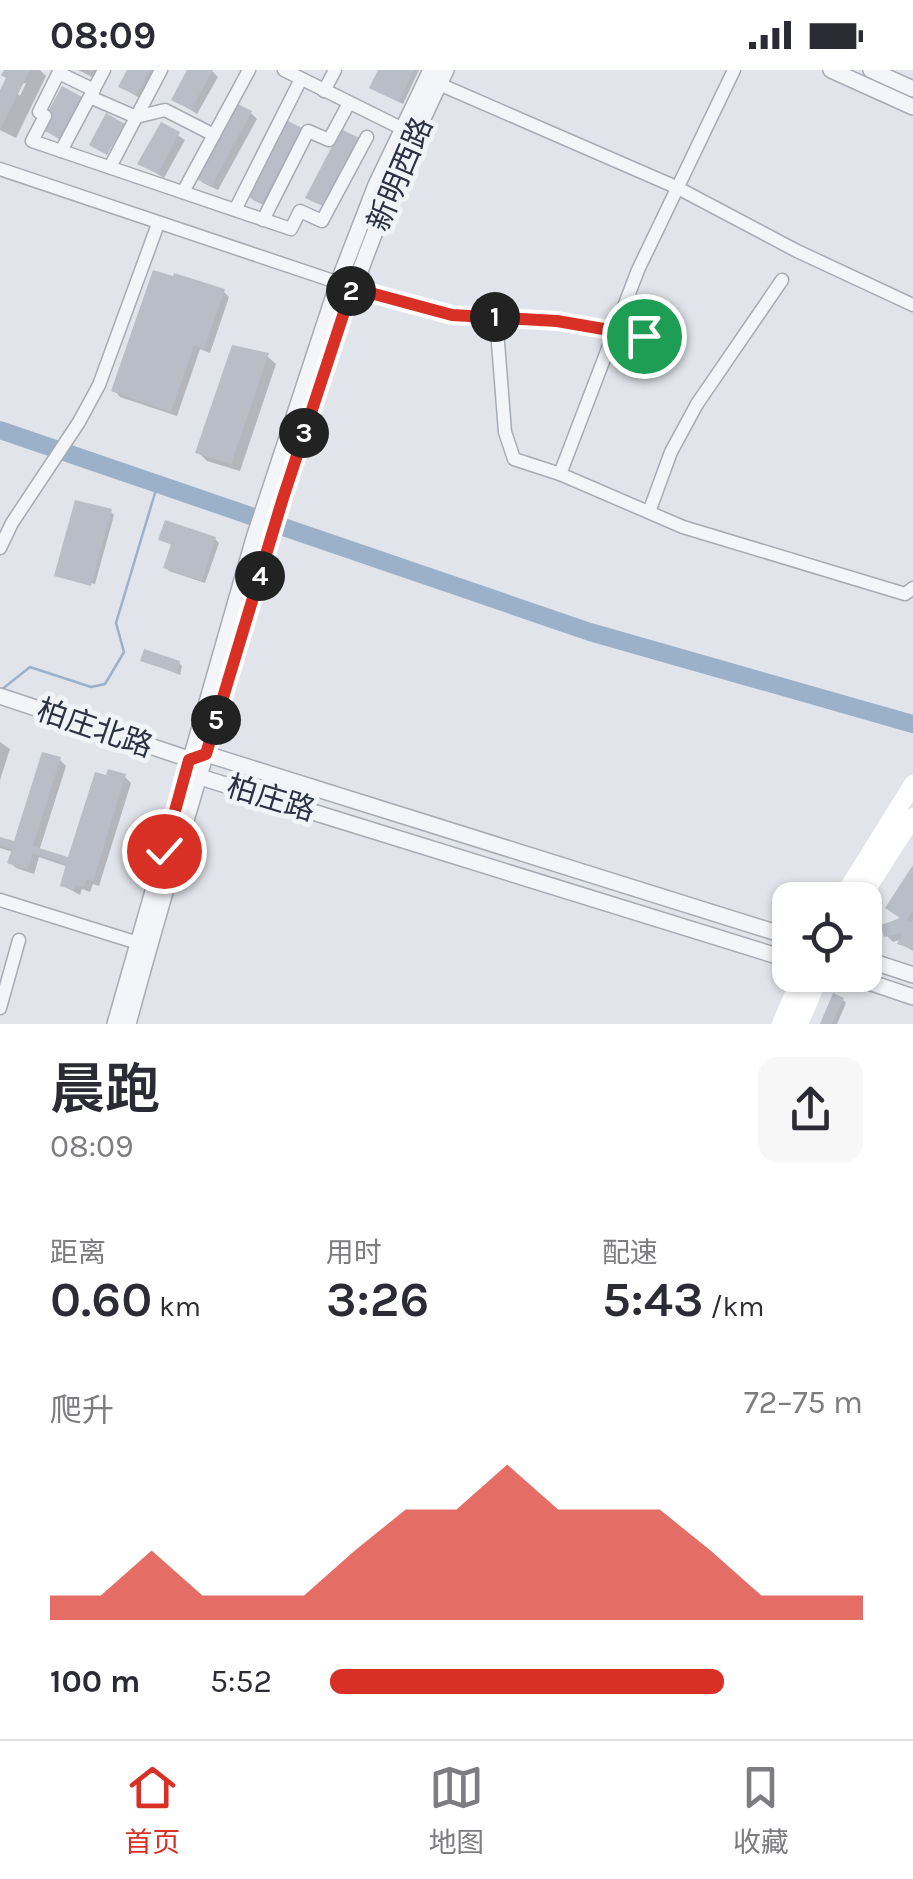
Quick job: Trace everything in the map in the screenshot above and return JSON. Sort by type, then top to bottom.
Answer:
[{"type":"main road","points":[[852,882],[913,784]]},
{"type":"main road","points":[[871,882],[913,817]]},
{"type":"main road","points":[[781,1024],[795,992]]},
{"type":"main road","points":[[799,1024],[813,992]]},
{"type":"street","points":[[61,150],[104,70]]},
{"type":"street","points":[[110,167],[160,70]]},
{"type":"street","points":[[183,192],[249,70]]},
{"type":"street","points":[[284,70],[402,129]]},
{"type":"street","points":[[324,91],[335,70]]},
{"type":"street","points":[[560,474],[676,188],[734,70]]},
{"type":"street","points":[[830,70],[911,95]]},
{"type":"street","points":[[871,70],[911,95]]},
{"type":"street","points":[[214,135],[165,110],[136,118],[60,72],[38,112],[45,116],[32,140],[291,230],[300,211],[322,221],[367,137]]},
{"type":"street","points":[[439,75],[913,305]]},
{"type":"street","name":"新明西路","points":[[114,1024],[275,497],[376,185],[402,129],[439,75]]},
{"type":"street","name":"新明西路","points":[[345,286],[388,197],[439,75]]},
{"type":"street","points":[[235,210],[301,79]]},
{"type":"street","points":[[263,220],[308,131],[329,140],[349,103]]},
{"type":"street","points":[[0,169],[345,286],[452,315],[557,321],[644,336]]},
{"type":"street","points":[[0,548],[99,385],[158,224]]},
{"type":"street","points":[[649,512],[671,452],[697,404],[782,280]]},
{"type":"street","points":[[496,318],[504,432],[514,459],[560,474],[683,526],[905,594],[913,588]]},
{"type":"street","name":"柏庄北路","points":[[2,696],[197,757]]},
{"type":"street","name":"柏庄路","points":[[772,932],[197,757],[200,777],[772,954]]},
{"type":"street","points":[[128,1024],[200,777]]},
{"type":"street","points":[[0,900],[138,943]]},
{"type":"street","points":[[0,1008],[19,940]]},
{"type":"street","points":[[882,965],[913,976]]},
{"type":"street","points":[[882,987],[913,997]]},
{"type":"building","points":[[4,70],[30,70],[0,130],[0,90],[6,78],[1,75]]},
{"type":"building","points":[[127,70],[150,70],[136,95],[118,87]]},
{"type":"building","points":[[187,70],[213,70],[191,110],[171,100]]},
{"type":"building","points":[[378,70],[414,70],[399,102],[369,88]]},
{"type":"building","points":[[62,86],[82,97],[59,138],[39,128]]},
{"type":"building","points":[[234,102],[252,111],[212,186],[194,178]]},
{"type":"building","points":[[106,113],[125,124],[107,155],[89,145]]},
{"type":"building","points":[[284,119],[302,128],[262,203],[244,195]]},
{"type":"building","points":[[161,122],[180,132],[158,174],[137,164]]},
{"type":"building","points":[[341,129],[359,138],[325,207],[305,198]]},
{"type":"building","points":[[153,270],[225,289],[204,349],[194,345],[171,412],[111,391]]},
{"type":"building","points":[[232,345],[269,353],[231,464],[195,453]]},
{"type":"building","points":[[75,500],[112,509],[91,586],[54,576]]},
{"type":"building","points":[[165,520],[216,537],[202,581],[163,568],[171,544],[158,540]]},
{"type":"building","points":[[144,649],[180,661],[177,673],[140,661]]},
{"type":"building","points":[[42,752],[61,757],[33,846],[68,857],[95,772],[106,775],[108,769],[126,774],[93,881],[87,880],[83,887],[76,885],[74,890],[60,886],[66,864],[33,853],[28,870],[7,863],[12,849],[0,845],[0,837],[14,841]]},
{"type":"building","points":[[913,865],[913,910],[906,921],[913,923],[913,949],[897,944],[902,933],[884,937],[882,925],[900,918],[885,908]]},
{"type":"building","points":[[833,993],[844,998],[832,1024],[820,1024]]},
{"type":"waterway","points":[[0,430],[590,632],[913,724]]},
{"type":"waterway","points":[[1,690],[30,667],[91,687],[105,684],[124,652],[116,623],[158,483]]},
{"type":"route","points":[[164,851],[189,760],[206,754],[283,498],[352,288],[452,315],[557,321],[644,336]]}]
